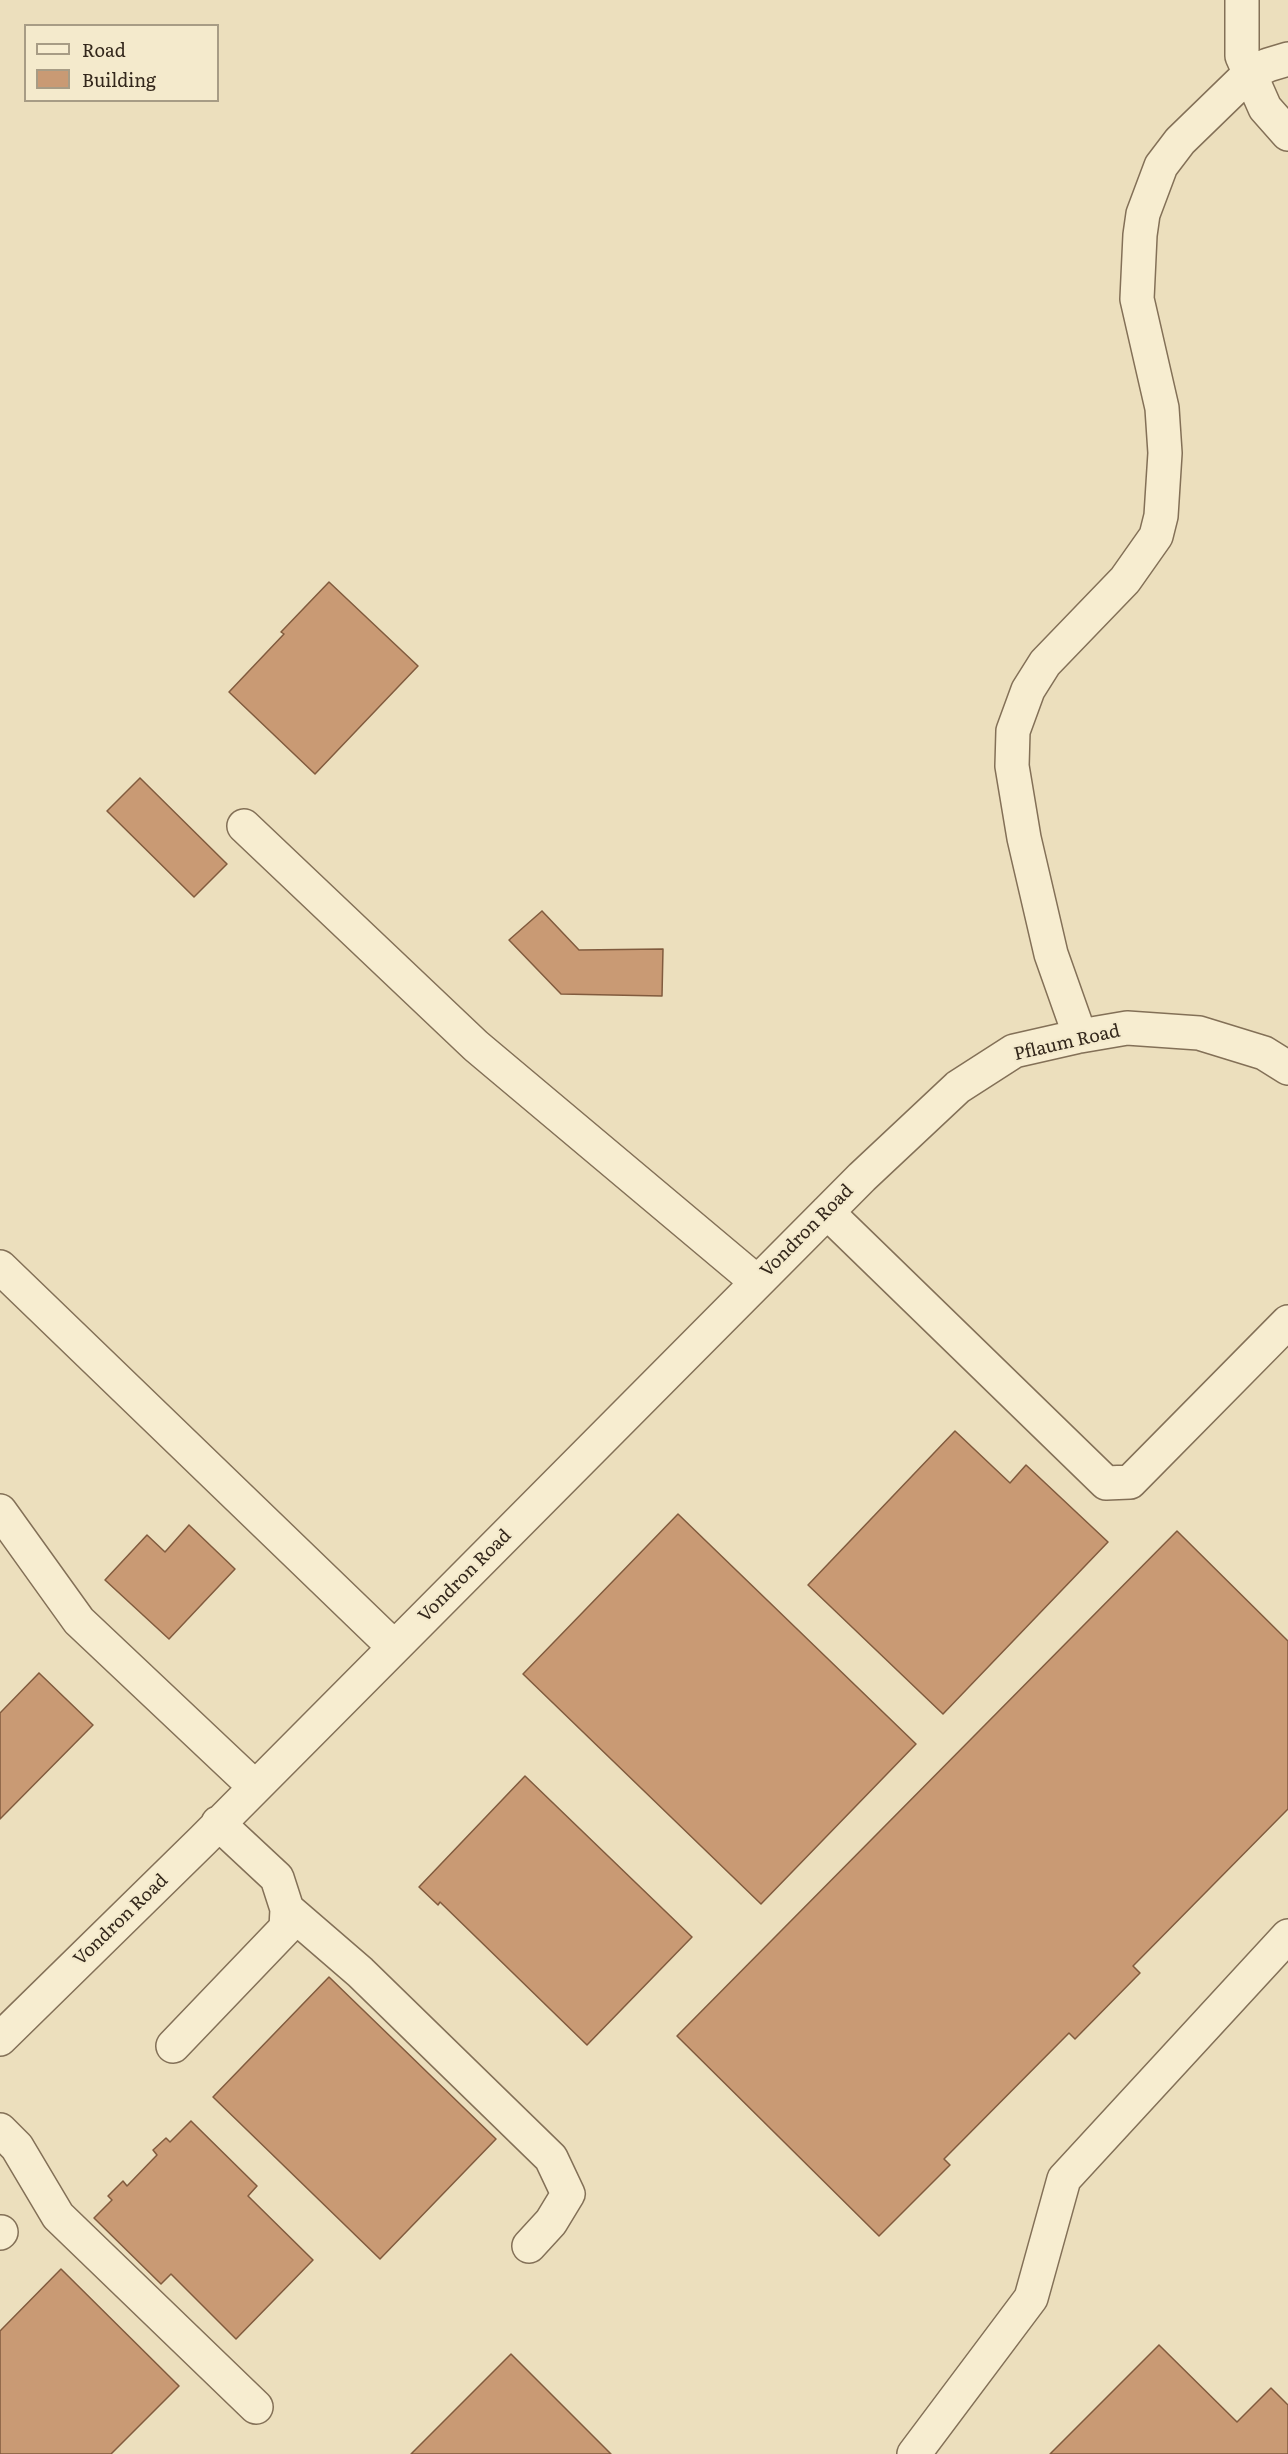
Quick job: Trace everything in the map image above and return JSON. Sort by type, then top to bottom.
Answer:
[{"type":"street","points":[[1242,0],[1242,56],[1265,108],[1288,134]]},
{"type":"street","points":[[1080,1036],[1051,954],[1024,838],[1012,766],[1013,731],[1028,690],[1045,663],[1125,580],[1156,536],[1161,516],[1165,453],[1162,408],[1137,299],[1143,214],[1161,166],[1180,141],[1249,74],[1288,59]]},
{"type":"street","points":[[244,826],[476,1046],[757,1282]]},
{"type":"street","name":"Pflaum Road","points":[[930,1114],[958,1087],[1014,1052],[1080,1036],[1127,1029],[1199,1033],[1264,1053],[1288,1068]]},
{"type":"street","name":"Vondron Road","points":[[0,2039],[255,1787],[826,1212],[930,1114]]},
{"type":"street","points":[[826,1212],[1106,1483],[1130,1482],[1288,1322]]},
{"type":"street","points":[[0,1267],[394,1647]]},
{"type":"street","points":[[0,1511],[79,1621],[255,1787]]},
{"type":"street","points":[[172,2046],[286,1928],[287,1909],[277,1878],[218,1823]]},
{"type":"street","points":[[287,1909],[360,1972],[550,2158],[568,2194],[551,2222],[530,2246]]},
{"type":"street","points":[[914,2454],[1031,2298],[1064,2179],[1288,1936]]},
{"type":"street","points":[[0,2130],[17,2147],[58,2216],[256,2407]]},
{"type":"building","points":[[329,582],[418,666],[315,774],[229,692],[284,634],[281,632]]},
{"type":"building","points":[[140,778],[227,864],[194,897],[107,811]]},
{"type":"building","points":[[542,911],[579,950],[663,949],[662,996],[561,994],[509,940]]},
{"type":"building","points":[[955,1431],[1010,1483],[1026,1465],[1108,1542],[943,1714],[808,1585]]},
{"type":"building","points":[[678,1514],[916,1744],[761,1904],[523,1674]]},
{"type":"building","points":[[189,1525],[235,1569],[169,1639],[105,1580],[147,1535],[165,1552]]},
{"type":"building","points":[[1177,1531],[1288,1641],[1288,1809],[1133,1966],[1140,1973],[1075,2039],[1069,2033],[944,2159],[950,2165],[879,2236],[677,2036]]},
{"type":"building","points":[[39,1673],[93,1725],[0,1819],[0,1713]]},
{"type":"building","points":[[525,1776],[692,1937],[587,2045],[440,1902],[438,1905],[419,1887]]},
{"type":"building","points":[[329,1977],[496,2139],[380,2259],[213,2097]]},
{"type":"building","points":[[191,2121],[257,2186],[248,2196],[313,2260],[236,2339],[171,2274],[161,2284],[94,2218],[112,2200],[108,2196],[123,2181],[127,2186],[157,2155],[153,2150],[166,2138],[170,2142]]},
{"type":"building","points":[[61,2269],[179,2386],[111,2454],[0,2454],[0,2331]]},
{"type":"building","points":[[1159,2345],[1237,2422],[1271,2388],[1288,2405],[1288,2454],[1050,2454]]},
{"type":"building","points":[[511,2354],[611,2454],[411,2454]]}]
